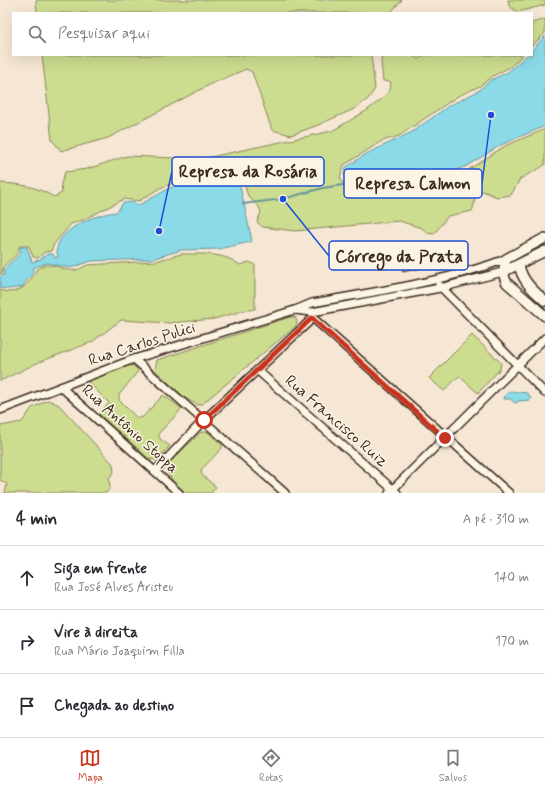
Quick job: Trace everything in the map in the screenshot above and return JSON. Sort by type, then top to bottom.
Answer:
[{"type":"main road","points":[[545,238],[506,259],[503,272],[507,283],[545,316]]},
{"type":"main road","points":[[503,272],[545,251]]},
{"type":"main road","points":[[519,265],[520,274],[526,283],[545,300]]},
{"type":"street","name":"Rua Carlos Pulici","points":[[0,410],[134,359],[295,310],[312,303],[436,280],[481,268],[506,259]]},
{"type":"street","points":[[155,471],[204,420],[312,315],[440,288],[503,272]]},
{"type":"street","points":[[436,280],[440,288],[545,393]]},
{"type":"street","points":[[312,303],[312,315]]},
{"type":"street","points":[[295,310],[312,315],[445,438],[509,493]]},
{"type":"street","points":[[393,492],[545,338]]},
{"type":"street","points":[[134,359],[285,493]]},
{"type":"street","name":"Rua Francisco Ruiz","points":[[257,370],[393,492]]},
{"type":"street","name":"Rua Antônio Stoppa","points":[[61,387],[179,493]]},
{"type":"green space","points":[[36,0],[402,0],[391,12],[37,12]]},
{"type":"green space","points":[[508,0],[545,0],[545,5],[518,12],[509,6]]},
{"type":"green space","points":[[545,19],[545,33],[533,45],[533,23]]},
{"type":"green space","points":[[42,56],[371,56],[375,89],[368,99],[354,109],[291,135],[272,130],[252,72],[246,69],[211,84],[108,138],[61,151],[52,140]]},
{"type":"green space","points":[[382,56],[413,56],[418,59],[423,56],[522,56],[510,67],[493,76],[480,86],[458,96],[399,136],[382,141],[344,165],[340,177],[346,190],[351,194],[360,196],[386,193],[420,181],[457,177],[505,146],[545,129],[545,165],[520,179],[511,195],[497,197],[483,191],[475,195],[472,211],[448,216],[434,234],[427,233],[422,228],[399,221],[295,231],[263,227],[257,222],[261,212],[259,207],[248,196],[238,164],[228,163],[160,188],[139,201],[124,199],[83,220],[71,224],[54,244],[51,251],[45,252],[38,258],[33,257],[29,246],[20,246],[18,249],[19,252],[3,267],[0,275],[0,183],[28,186],[41,190],[54,197],[62,193],[61,184],[65,172],[87,169],[127,156],[201,159],[332,131],[366,111],[382,99],[390,90],[391,82],[383,81]]},
{"type":"green space","points":[[181,254],[219,256],[240,265],[249,262],[255,265],[255,309],[214,319],[169,323],[121,320],[92,342],[37,363],[0,381],[0,290],[13,292],[18,290],[27,284],[37,269],[46,265],[53,265],[66,270],[75,270],[87,265],[156,261]]},
{"type":"green space","points":[[290,317],[295,317],[297,321],[296,326],[202,404],[198,405],[185,398],[155,370],[157,360]]},
{"type":"green space","points":[[472,335],[501,363],[500,369],[478,393],[459,376],[444,391],[429,378]]},
{"type":"green space","points":[[125,365],[134,366],[138,371],[119,395],[119,400],[137,418],[143,417],[163,395],[181,408],[159,433],[159,438],[170,446],[156,460],[149,459],[99,414],[109,403],[87,381]]},
{"type":"green space","points":[[48,400],[59,405],[113,464],[114,472],[109,478],[110,488],[106,493],[5,493],[7,484],[0,480],[0,426],[22,422],[32,408]]},
{"type":"green space","points":[[201,432],[208,432],[222,445],[222,448],[201,470],[202,475],[216,487],[211,493],[186,493],[175,484],[170,477],[168,464]]},
{"type":"water","points":[[545,36],[545,126],[501,145],[465,167],[440,175],[418,178],[374,191],[356,192],[350,187],[346,179],[345,168],[366,154],[412,132],[447,107],[478,91],[491,80],[508,72],[526,56],[533,56],[533,49]]},
{"type":"water","points":[[228,166],[236,168],[252,241],[219,249],[181,250],[152,259],[91,261],[70,268],[47,263],[33,268],[33,273],[22,287],[9,289],[0,288],[0,277],[4,275],[4,269],[21,253],[20,247],[27,247],[32,262],[41,259],[47,254],[53,254],[55,258],[58,257],[57,248],[61,239],[77,225],[98,216],[117,212],[123,203],[132,202],[139,205],[170,188]]},
{"type":"water","points":[[510,391],[527,393],[531,398],[530,400],[515,403],[510,399],[504,399],[505,395]]},
{"type":"building","points":[[424,255],[427,267],[403,272],[400,260]]},
{"type":"waterway","points":[[243,204],[283,199],[323,188],[349,184]]},
{"type":"place","name":"Represa Calmon","points":[[491,115]]},
{"type":"place","name":"Córrego da Prata","points":[[283,199]]},
{"type":"place","name":"Represa da Rosária","points":[[159,231]]},
{"type":"route","points":[[204,420],[312,318],[445,438]]}]
